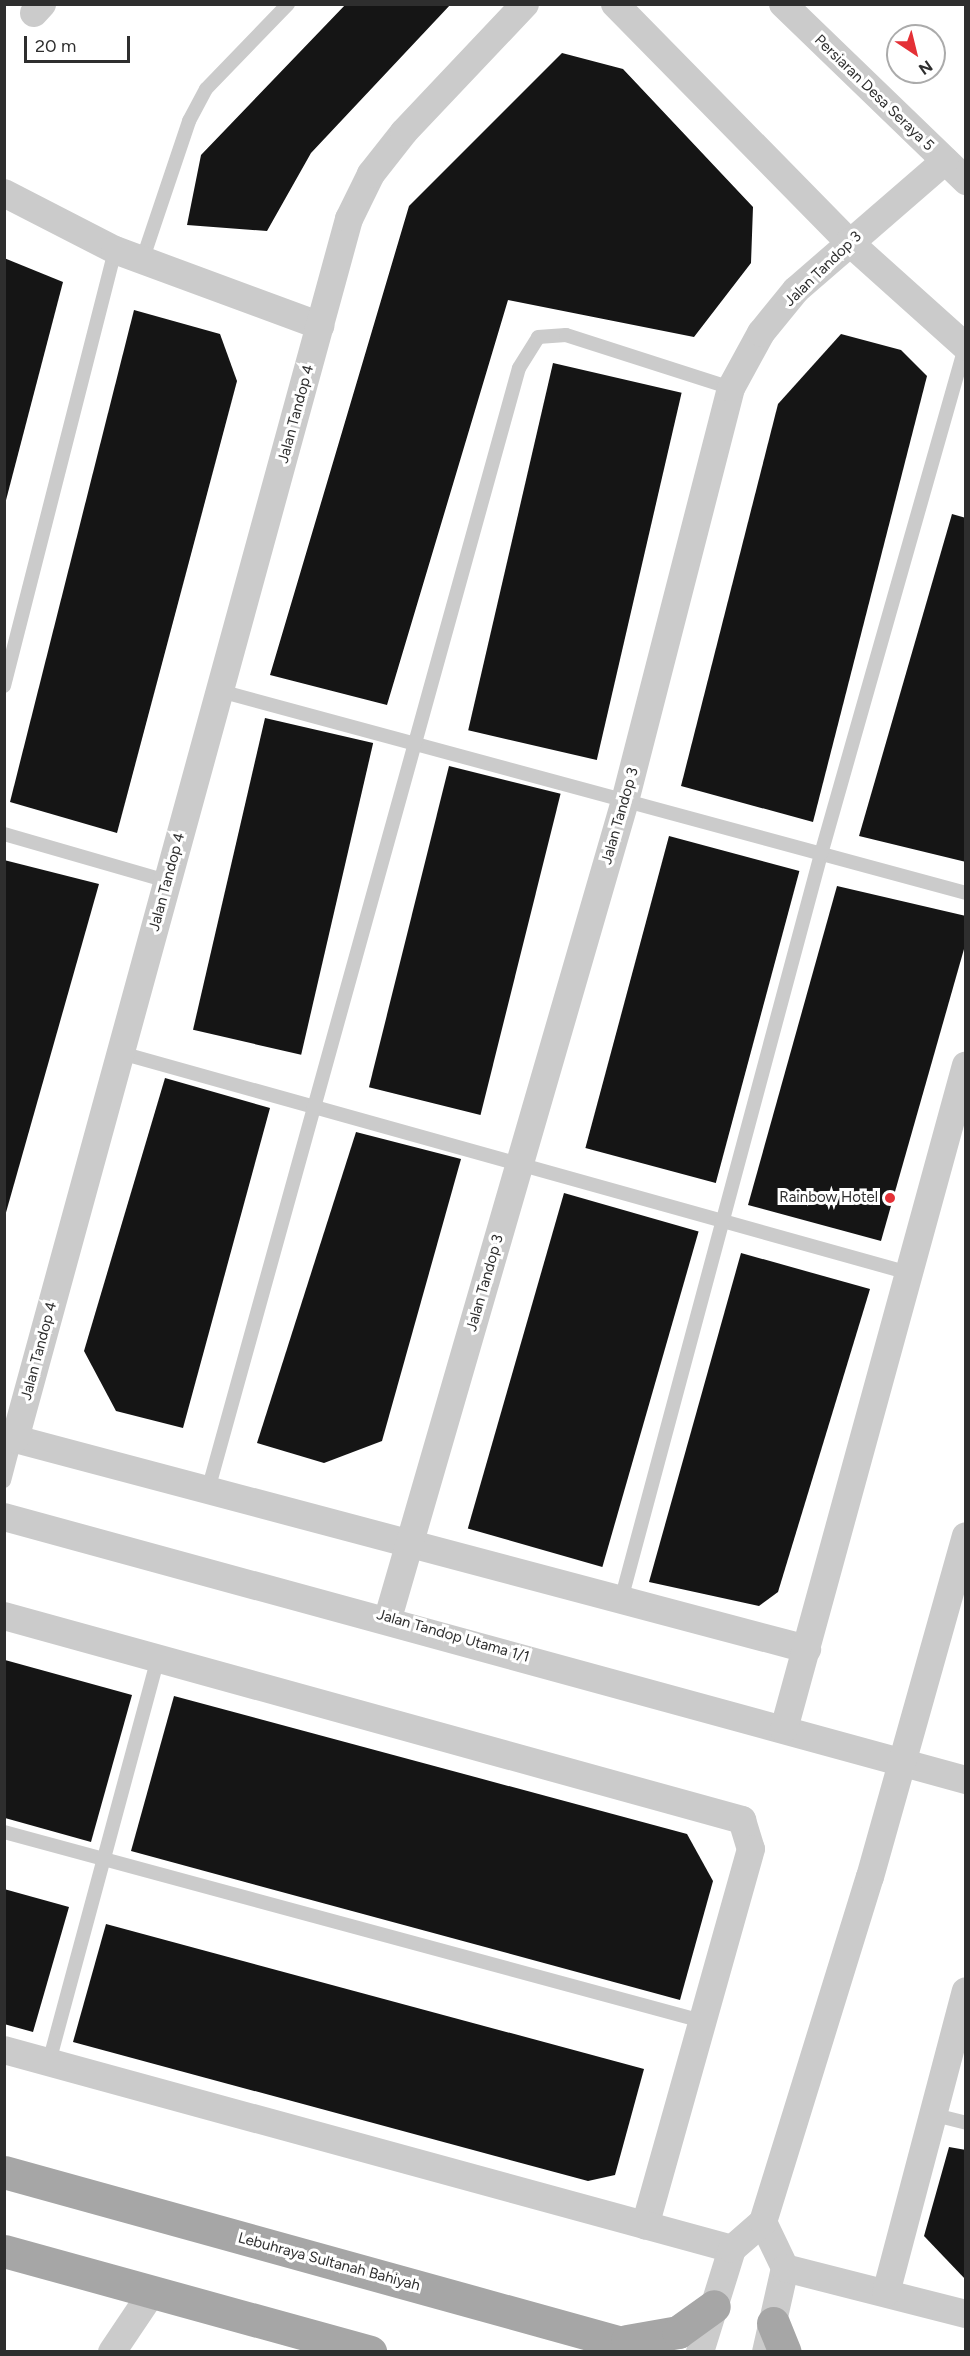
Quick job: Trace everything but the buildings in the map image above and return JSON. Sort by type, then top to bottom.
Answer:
[{"type":"main road","name":"Lebuhraya Sultanah Bahiyah","points":[[4,2172],[654,2352]]},
{"type":"main road","points":[[4,2251],[153,2290],[370,2352]]},
{"type":"main road","points":[[613,2340],[657,2339],[714,2306]]},
{"type":"street","name":"Jalan Tandop 4","points":[[10,1438],[121,1053],[349,219],[372,174],[525,4]]},
{"type":"street","points":[[615,4],[849,242],[965,347]]},
{"type":"street","name":"Persiaran Desa Seraya 5","points":[[783,4],[966,181]]},
{"type":"street","name":"Jalan Tandop 3","points":[[388,1618],[625,801],[730,388],[762,333],[796,290],[945,161]]},
{"type":"street","points":[[4,193],[114,250],[143,258],[320,326]]},
{"type":"street","points":[[784,1729],[966,1065]]},
{"type":"street","points":[[10,1438],[807,1649]]},
{"type":"street","name":"Jalan Tandop Utama 1/1","points":[[4,1517],[388,1618],[966,1780]]},
{"type":"street","points":[[700,2352],[732,2249],[763,2222],[966,1536]]},
{"type":"street","points":[[4,1616],[742,1820],[751,1849],[645,2225]]},
{"type":"street","points":[[886,2293],[931,2114],[966,1991]]},
{"type":"street","points":[[4,2050],[732,2249]]},
{"type":"street","points":[[763,2222],[785,2268],[774,2342]]},
{"type":"street","points":[[785,2268],[966,2314]]},
{"type":"street","points":[[112,2352],[153,2290]]},
{"type":"lane","points":[[143,258],[189,120],[206,89],[288,4]]},
{"type":"lane","points":[[4,686],[114,250]]},
{"type":"lane","points":[[208,1490],[519,368],[538,337],[566,335],[730,388]]},
{"type":"lane","points":[[621,1600],[821,854],[965,347]]},
{"type":"lane","points":[[220,691],[966,893]]},
{"type":"lane","points":[[4,834],[167,881]]},
{"type":"lane","points":[[121,1053],[909,1273]]},
{"type":"lane","points":[[4,1481],[10,1438]]},
{"type":"lane","points":[[49,2062],[158,1658]]},
{"type":"lane","points":[[4,1832],[702,2021]]},
{"type":"lane","points":[[931,2114],[966,2123]]},
{"type":"place","name":"Rainbow Hotel","points":[[890,1198]]}]
